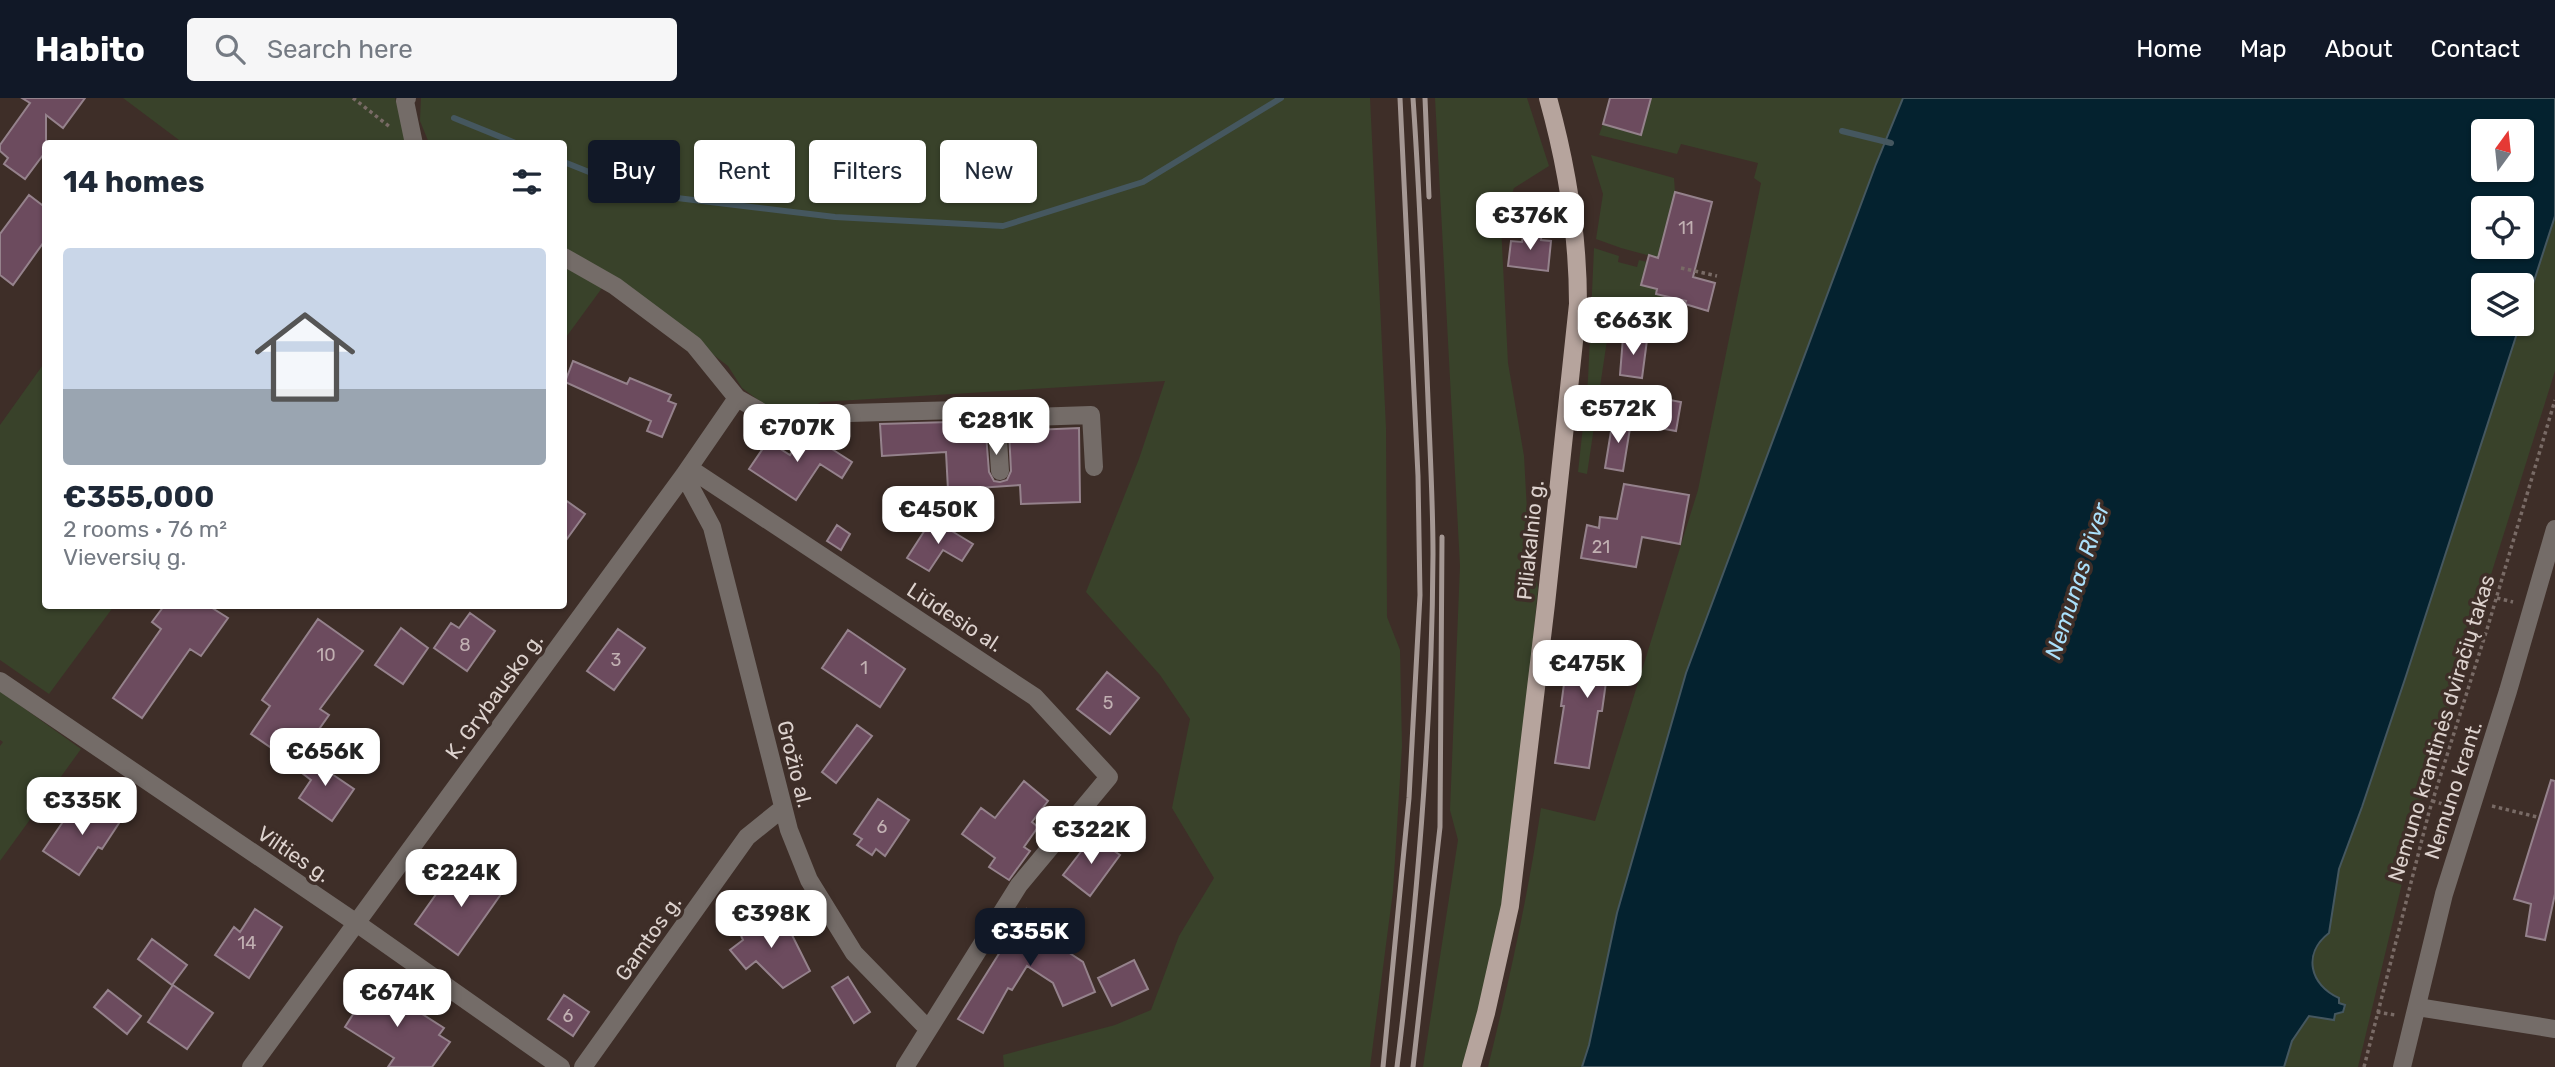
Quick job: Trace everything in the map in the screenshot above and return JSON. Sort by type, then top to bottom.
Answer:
[{"type":"main road","name":"Piliakalnio g.","points":[[1471,1067],[1510,906],[1578,304],[1574,219],[1548,98]]},
{"type":"street","points":[[407,98],[405,101],[413,140]]},
{"type":"street","points":[[567,259],[615,286],[694,345],[737,398],[786,426],[849,413],[996,409],[1000,471]]},
{"type":"street","name":"K. Grybausko g.","points":[[251,1067],[687,472],[737,398]]},
{"type":"street","points":[[997,418],[1091,415],[1094,467]]},
{"type":"street","name":"Liūdesio al.","points":[[687,472],[1035,697],[1109,777],[1020,885],[928,1029]]},
{"type":"street","name":"Grožio al.","points":[[687,472],[712,527],[789,830],[809,880],[854,953],[928,1029]]},
{"type":"street","name":"Nemuno krant.","points":[[2402,1067],[2444,894],[2555,529]]},
{"type":"street","name":"Vilties g.","points":[[0,681],[355,922],[561,1067]]},
{"type":"street","name":"Gamtos g.","points":[[583,1067],[747,837],[783,808]]},
{"type":"street","points":[[2417,1007],[2555,1029]]},
{"type":"street","points":[[905,1067],[928,1029]]},
{"type":"path","points":[[353,98],[393,128]]},
{"type":"path","points":[[1681,268],[1717,276]]},
{"type":"path","name":"Nemuno krantinės dviračių takas","points":[[2364,1067],[2428,812],[2497,597],[2555,400]]},
{"type":"path","points":[[2497,597],[2519,604]]},
{"type":"path","points":[[2473,801],[2537,817]]},
{"type":"path","points":[[2377,1012],[2399,1016]]},
{"type":"green space","points":[[123,98],[395,98],[407,140],[179,140]]},
{"type":"green space","points":[[421,98],[1370,98],[1386,428],[1387,617],[1400,650],[1402,746],[1393,891],[1370,1067],[1004,1067],[1003,1055],[1115,1025],[1151,1010],[1179,936],[1214,878],[1172,808],[1190,719],[1160,675],[1086,592],[1139,459],[1165,381],[821,402],[787,421],[742,388],[728,366],[618,282],[567,252],[567,140],[428,140],[420,121]]},
{"type":"green space","points":[[1435,98],[1527,98],[1549,166],[1514,188],[1501,226],[1508,363],[1524,456],[1529,547],[1538,588],[1518,801],[1504,901],[1464,1067],[1423,1067],[1458,840],[1450,810],[1460,566]]},
{"type":"green space","points":[[1651,98],[1903,98],[1686,673],[1617,913],[1582,1067],[1488,1067],[1518,938],[1541,808],[1595,821],[1698,490],[1761,183],[1754,178],[1758,163],[1681,144],[1677,154],[1599,135],[1603,124],[1640,135]]},
{"type":"green space","points":[[1591,155],[1674,178],[1675,192],[1658,258],[1596,239],[1603,194]]},
{"type":"green space","points":[[2555,216],[2555,371],[2428,775],[2358,1067],[2284,1067],[2292,1041],[2309,1016],[2343,1012],[2339,998],[2321,985],[2316,977],[2313,968],[2315,950],[2329,933],[2339,869],[2406,676],[2516,336],[2534,336],[2534,281]]},
{"type":"green space","points":[[1594,248],[1619,256],[1618,262],[1637,267],[1639,260],[1647,262],[1642,285],[1657,289],[1656,294],[1686,301],[1685,305],[1613,300],[1587,474],[1578,472],[1588,380]]},
{"type":"green space","points":[[567,265],[602,288],[567,336]]},
{"type":"green space","points":[[42,366],[42,609],[112,609],[49,694],[0,660],[0,425]]},
{"type":"green space","points":[[0,691],[81,749],[0,861],[0,746],[3,742],[0,740]]},
{"type":"water","name":"Nemunas River","points":[[1903,98],[2555,98],[2555,216],[2534,281],[2534,273],[2471,273],[2471,336],[2516,336],[2406,676],[2339,869],[2329,933],[2315,950],[2313,968],[2316,977],[2321,985],[2339,998],[2339,1003],[2345,1005],[2343,1012],[2335,1014],[2334,1020],[2309,1016],[2292,1041],[2284,1067],[1582,1067],[1617,913],[1686,673]]},
{"type":"building","points":[[22,98],[85,98],[63,128],[46,115],[46,140],[42,140],[42,156],[25,179],[4,164],[8,158],[0,151],[0,145],[30,103]]},
{"type":"building","points":[[1610,98],[1651,98],[1641,135],[1603,124]]},
{"type":"building","points":[[1675,192],[1712,202],[1693,277],[1715,283],[1708,311],[1685,304],[1686,301],[1656,294],[1657,289],[1641,285],[1649,255],[1658,258]]},
{"type":"building","points":[[29,195],[42,205],[42,245],[13,285],[0,275],[0,234]]},
{"type":"building","points":[[1524,230],[1542,232],[1541,240],[1551,241],[1548,271],[1508,266],[1511,241],[1522,242]]},
{"type":"building","points":[[1623,337],[1647,340],[1642,378],[1620,375]]},
{"type":"building","points":[[573,361],[627,384],[630,378],[671,395],[668,401],[676,404],[662,437],[647,431],[651,421],[567,383]]},
{"type":"building","points":[[1648,396],[1681,402],[1676,431],[1643,425]]},
{"type":"building","points":[[1613,419],[1631,422],[1623,471],[1605,468]]},
{"type":"building","points":[[985,421],[989,472],[994,481],[1000,482],[1007,480],[1011,471],[1009,431],[1079,428],[1080,502],[1021,504],[1020,485],[948,490],[946,452],[882,456],[880,424]]},
{"type":"building","points":[[807,433],[852,462],[842,478],[820,464],[796,500],[749,469],[768,441],[790,455],[803,434]]},
{"type":"building","points":[[1624,484],[1689,495],[1680,544],[1642,537],[1636,567],[1581,558],[1587,525],[1599,528],[1600,517],[1617,519]]},
{"type":"building","points":[[567,501],[585,514],[567,539]]},
{"type":"building","points":[[932,519],[973,544],[962,561],[943,550],[929,571],[907,558]]},
{"type":"building","points":[[837,525],[850,534],[841,550],[827,541]]},
{"type":"building","points":[[162,609],[214,609],[228,618],[201,656],[190,649],[142,718],[113,698],[161,629],[152,622]]},
{"type":"building","points":[[470,613],[495,631],[467,671],[434,648],[451,623],[459,628]]},
{"type":"building","points":[[318,619],[363,651],[320,709],[329,715],[303,752],[278,735],[270,747],[251,734],[270,706],[262,700]]},
{"type":"building","points":[[401,628],[428,648],[403,684],[375,665]]},
{"type":"building","points":[[618,629],[645,648],[614,690],[587,671]]},
{"type":"building","points":[[848,630],[905,669],[880,707],[822,668]]},
{"type":"building","points":[[1569,647],[1640,656],[1637,678],[1610,674],[1610,682],[1606,682],[1602,711],[1598,711],[1589,768],[1555,763],[1564,706],[1561,706]]},
{"type":"building","points":[[1107,672],[1139,698],[1110,734],[1077,709]]},
{"type":"building","points":[[857,725],[872,736],[836,783],[822,772]]},
{"type":"building","points":[[316,753],[337,767],[332,774],[354,789],[332,821],[299,798],[311,780],[302,773]]},
{"type":"building","points":[[2551,780],[2555,781],[2555,894],[2545,940],[2526,936],[2531,904],[2514,899]]},
{"type":"building","points":[[1024,781],[1048,801],[1032,822],[1038,827],[1024,847],[1030,851],[1009,880],[989,867],[995,858],[962,834],[981,808],[995,818]]},
{"type":"building","points":[[878,799],[909,820],[885,856],[876,849],[872,855],[857,845],[862,839],[854,834]]},
{"type":"building","points":[[100,802],[123,817],[102,849],[98,847],[79,875],[43,851],[73,807],[90,818]]},
{"type":"building","points":[[1093,836],[1120,855],[1090,896],[1063,875]]},
{"type":"building","points":[[473,863],[506,887],[458,955],[415,924],[444,883],[453,890]]},
{"type":"building","points":[[255,909],[282,927],[249,978],[215,955],[234,927],[240,932]]},
{"type":"building","points":[[1027,909],[1056,928],[1059,922],[1076,934],[1065,950],[1083,962],[1095,992],[1063,1006],[1053,983],[1027,966],[1012,990],[1008,988],[983,1033],[958,1019]]},
{"type":"building","points":[[768,912],[778,926],[786,923],[810,971],[783,988],[756,961],[746,969],[730,950],[743,940],[739,931]]},
{"type":"building","points":[[152,939],[187,965],[172,985],[138,959]]},
{"type":"building","points":[[1134,960],[1148,989],[1112,1006],[1098,978]]},
{"type":"building","points":[[848,977],[870,1012],[854,1023],[832,987]]},
{"type":"building","points":[[366,978],[444,1028],[439,1035],[450,1042],[432,1067],[388,1067],[394,1058],[345,1027],[364,997],[357,992]]},
{"type":"building","points":[[173,985],[213,1013],[187,1049],[148,1022]]},
{"type":"building","points":[[108,990],[141,1016],[127,1034],[94,1007]]},
{"type":"building","points":[[564,995],[589,1012],[573,1036],[548,1019]]},
{"type":"waterway","points":[[567,163],[644,194],[835,217],[1003,226],[1143,182],[1281,98]]},
{"type":"waterway","points":[[454,118],[508,140]]},
{"type":"waterway","points":[[1842,131],[1891,143]]},
{"type":"railway","points":[[1383,1067],[1409,798],[1420,595],[1418,476],[1400,98]]},
{"type":"railway","points":[[1397,1067],[1422,811],[1432,618],[1431,477],[1413,98]]},
{"type":"railway","points":[[1425,98],[1429,197]]},
{"type":"railway","points":[[1413,1067],[1440,827],[1442,537]]}]
